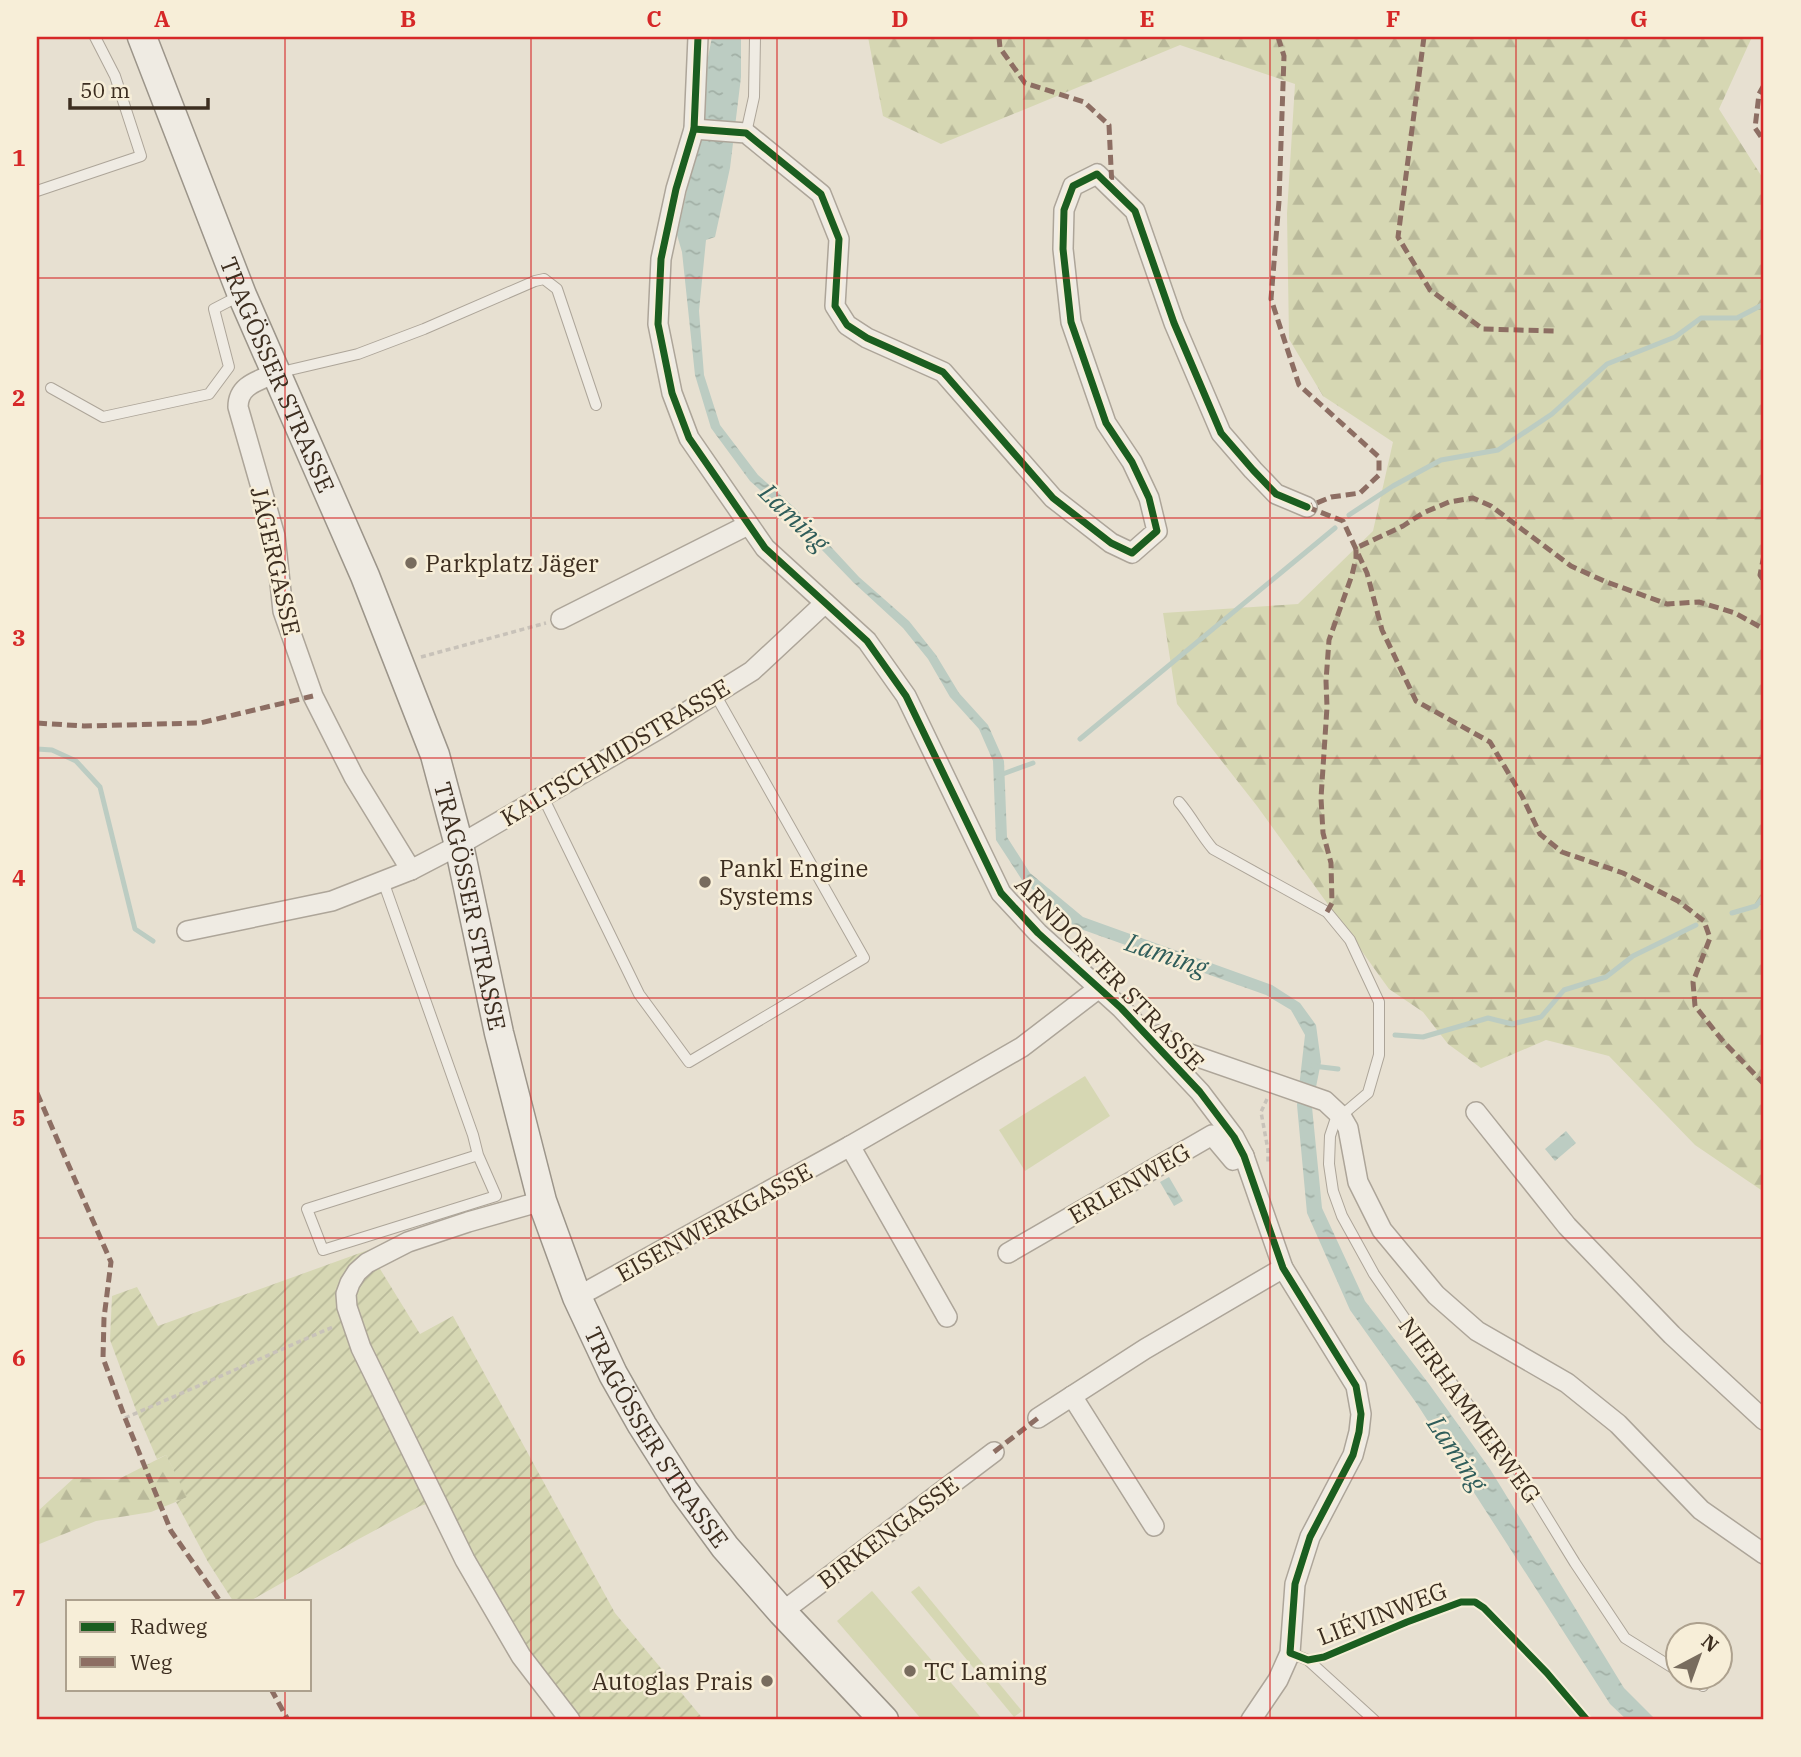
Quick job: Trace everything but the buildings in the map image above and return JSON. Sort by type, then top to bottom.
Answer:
[{"type":"main road","name":"TRAGÖSSER STRASSE","points":[[142,37],[242,295],[365,576],[435,755],[458,845],[499,1033],[542,1201],[577,1297],[613,1374],[642,1425],[725,1547],[884,1720]]},
{"type":"street","name":"ARNDORFER STRASSE","points":[[698,37],[694,129],[676,189],[662,259],[658,324],[672,393],[689,438],[765,548],[867,641],[906,695],[1001,893],[1038,933],[1121,1007],[1200,1092],[1234,1137],[1244,1156],[1283,1268],[1356,1386],[1361,1414],[1353,1455],[1310,1537],[1295,1584],[1290,1653],[1278,1680],[1251,1720]]},
{"type":"street","points":[[694,129],[746,133],[821,194],[839,240],[835,306],[847,325],[867,338],[943,372],[1053,499],[1111,542],[1132,553],[1157,531],[1149,498],[1132,462],[1106,423],[1071,322],[1063,249],[1064,210],[1073,186],[1097,174],[1135,211],[1174,323],[1221,433],[1276,494],[1307,507]]},
{"type":"street","name":"JÄGERGASSE","points":[[276,373],[247,386],[238,398],[238,407],[275,536],[283,611],[313,696],[354,778],[411,870]]},
{"type":"street","points":[[561,619],[748,525]]},
{"type":"street","name":"KALTSCHMIDSTRASSE","points":[[187,932],[332,901],[411,870],[664,726],[752,671],[825,603]]},
{"type":"street","name":"EISENWERKGASSE","points":[[577,1297],[1022,1047],[1099,988]]},
{"type":"street","points":[[1121,1007],[1181,1051],[1325,1101],[1341,1116],[1348,1128],[1357,1182],[1382,1230],[1436,1295],[1477,1331],[1567,1383],[1618,1424],[1701,1510],[1764,1554]]},
{"type":"street","points":[[1476,1112],[1567,1226],[1672,1335],[1764,1420]]},
{"type":"street","name":"ERLENWEG","points":[[1008,1253],[1212,1135],[1233,1160],[1244,1156]]},
{"type":"street","points":[[850,1146],[947,1317]]},
{"type":"street","points":[[542,1201],[408,1242],[357,1272],[346,1294],[347,1307],[361,1348],[465,1560],[521,1656],[570,1720]]},
{"type":"street","points":[[1038,1418],[1145,1349],[1283,1268]]},
{"type":"street","points":[[1072,1396],[1154,1526]]},
{"type":"street","name":"BIRKENGASSE","points":[[782,1612],[994,1452]]},
{"type":"lane","points":[[37,191],[141,156],[116,76],[94,37]]},
{"type":"lane","points":[[746,133],[754,97],[755,37]]},
{"type":"lane","points":[[276,373],[358,354],[544,279],[558,289],[596,405]]},
{"type":"lane","points":[[51,388],[103,417],[209,394],[229,367],[214,309],[242,295]]},
{"type":"lane","points":[[542,795],[639,994],[689,1062],[864,958],[715,694]]},
{"type":"lane","points":[[1179,802],[1213,849],[1327,912],[1350,940],[1379,1002],[1379,1055],[1368,1093],[1341,1116]]},
{"type":"lane","points":[[383,881],[478,1155],[496,1196],[323,1250],[307,1209],[478,1155]]},
{"type":"lane","name":"NIERHAMMERWEG","points":[[1341,1116],[1335,1121],[1330,1136],[1329,1164],[1333,1191],[1342,1216],[1374,1274],[1426,1349],[1516,1467],[1625,1638],[1664,1662]]},
{"type":"lane","points":[[1290,1653],[1308,1660],[1374,1720]]},
{"type":"path","points":[[398,663],[561,619]]},
{"type":"path","points":[[1268,1163],[1261,1112],[1273,1083]]},
{"type":"path","points":[[125,1418],[352,1319]]},
{"type":"green space","points":[[868,37],[1752,37],[1719,109],[1764,180],[1764,1192],[1695,1145],[1609,1056],[1546,1040],[1481,1068],[1448,1044],[1423,1012],[1389,989],[1257,806],[1177,704],[1163,613],[1298,604],[1373,531],[1393,442],[1323,396],[1289,339],[1287,213],[1295,84],[1180,45],[941,144],[883,116]]},
{"type":"green space","points":[[1085,1076],[1110,1116],[1025,1171],[999,1130]]},
{"type":"green space","points":[[371,1249],[377,1264],[420,1334],[453,1316],[615,1613],[704,1720],[563,1720],[430,1503],[357,1540],[252,1600],[232,1600],[208,1562],[176,1502],[187,1497],[166,1455],[157,1459],[136,1410],[110,1340],[112,1296],[137,1287],[158,1326]]},
{"type":"green space","points":[[166,1455],[188,1497],[151,1512],[96,1521],[37,1545],[37,1512],[74,1478],[117,1480]]},
{"type":"green space","points":[[919,1586],[1022,1711],[1014,1717],[911,1592]]},
{"type":"green space","name":"TC Laming","points":[[872,1591],[983,1720],[922,1720],[837,1621]]},
{"type":"water","name":"Laming","points":[[712,37],[741,37],[741,77],[730,168],[715,237],[706,240],[699,311],[704,375],[720,425],[758,475],[796,509],[859,577],[909,621],[936,655],[959,693],[988,725],[1004,761],[1007,837],[1030,873],[1083,917],[1272,985],[1300,1003],[1316,1025],[1321,1062],[1312,1107],[1322,1208],[1365,1301],[1490,1469],[1624,1688],[1656,1720],[1627,1720],[1610,1704],[1417,1404],[1350,1310],[1307,1213],[1297,1105],[1305,1035],[1291,1010],[1266,995],[1075,927],[1022,880],[996,840],[993,761],[979,729],[950,697],[928,659],[903,628],[750,481],[711,428],[695,375],[682,252],[677,235],[703,117]]},
{"type":"water","points":[[1566,1131],[1576,1143],[1555,1161],[1545,1149]]},
{"type":"water","points":[[1169,1177],[1183,1201],[1174,1206],[1160,1182]]},
{"type":"waterway","points":[[1349,515],[1393,486],[1441,460],[1498,450],[1552,414],[1607,364],[1675,337],[1701,318],[1737,318],[1764,304]]},
{"type":"waterway","points":[[1080,739],[1335,528]]},
{"type":"waterway","points":[[37,749],[52,750],[76,761],[100,787],[135,929],[153,941]]},
{"type":"waterway","points":[[1000,775],[1033,763]]},
{"type":"waterway","points":[[1732,913],[1756,906],[1764,896]]},
{"type":"waterway","points":[[1395,1035],[1423,1037],[1488,1018],[1512,1024],[1541,1017],[1564,990],[1606,977],[1633,956],[1696,925]]},
{"type":"waterway","points":[[1313,1066],[1338,1069]]},
{"type":"marked path","points":[[999,37],[1000,48],[1025,83],[1084,102],[1109,125],[1112,188]]},
{"type":"marked path","points":[[1278,37],[1284,56],[1279,201],[1271,299],[1299,385],[1379,457],[1379,475],[1360,493],[1331,497],[1307,507]]},
{"type":"marked path","points":[[1424,37],[1398,237],[1430,290],[1483,329],[1554,331]]},
{"type":"marked path","points":[[1764,85],[1759,94],[1755,128],[1764,141]]},
{"type":"marked path","points":[[1327,912],[1332,903],[1331,863],[1323,833],[1321,798],[1329,640],[1352,575],[1356,548],[1403,526],[1423,513],[1449,502],[1473,498],[1491,506],[1571,566],[1604,581],[1667,604],[1699,602],[1735,613],[1764,629]]},
{"type":"marked path","points":[[1307,507],[1343,521],[1367,573],[1382,630],[1416,701],[1490,742],[1522,796],[1540,834],[1562,852],[1623,873],[1678,901],[1704,921],[1710,938],[1693,982],[1695,1006],[1722,1040],[1764,1084]]},
{"type":"marked path","points":[[1764,555],[1760,575],[1764,581]]},
{"type":"marked path","points":[[37,723],[84,726],[200,723],[313,696]]},
{"type":"marked path","points":[[37,1093],[111,1262],[104,1318],[103,1358],[171,1531],[219,1600]]},
{"type":"marked path","points":[[994,1452],[1038,1418]]},
{"type":"marked path","points":[[272,1690],[288,1720]]},
{"type":"cycle path","name":"LIÉVINWEG","points":[[698,37],[694,129],[676,189],[661,259],[658,324],[672,393],[689,438],[765,548],[867,641],[906,696],[1001,893],[1038,933],[1121,1008],[1200,1092],[1234,1137],[1244,1156],[1283,1268],[1356,1386],[1361,1414],[1359,1432],[1353,1455],[1310,1537],[1295,1584],[1290,1653],[1308,1660],[1324,1657],[1461,1602],[1475,1602],[1547,1673],[1587,1720]]},
{"type":"cycle path","points":[[694,129],[746,133],[821,194],[839,239],[835,306],[847,325],[867,338],[943,372],[1053,498],[1111,543],[1132,553],[1157,531],[1149,498],[1132,462],[1106,423],[1071,322],[1063,249],[1064,210],[1073,186],[1097,174],[1135,211],[1174,323],[1221,433],[1276,494],[1307,507]]},
{"type":"place","name":"Parkplatz Jäger","points":[[411,563]]},
{"type":"place","name":"Pankl Engine Systems","points":[[705,882]]},
{"type":"place","name":"TC Laming","points":[[910,1671]]},
{"type":"place","name":"Autoglas Prais","points":[[767,1681]]}]
